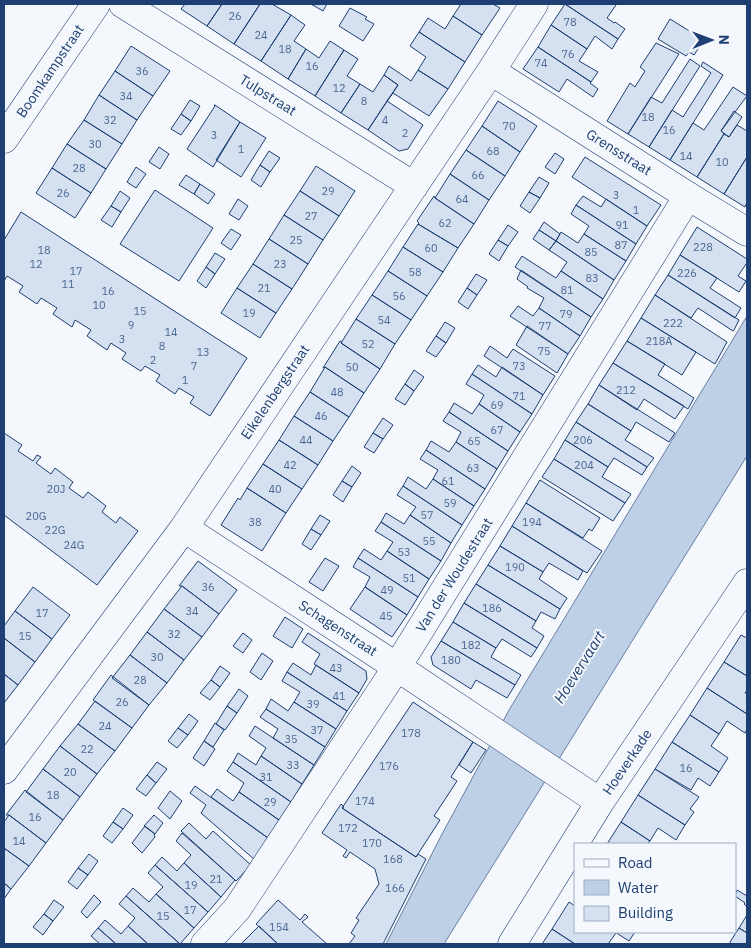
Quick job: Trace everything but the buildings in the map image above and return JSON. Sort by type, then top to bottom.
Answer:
[{"type":"street","name":"Boomkampstraat","points":[[4,139],[96,4]]},
{"type":"street","name":"Tulpstraat","points":[[123,4],[414,186]]},
{"type":"street","name":"Eikelenbergstraat","points":[[4,770],[184,528],[534,4]]},
{"type":"street","name":"Grensstraat","points":[[491,71],[747,232]]},
{"type":"street","name":"Van der Woudestraat","points":[[205,944],[237,908],[397,667],[688,196]]},
{"type":"street","name":"Schagenstraat","points":[[184,528],[600,802]]},
{"type":"street","name":"Hoeverkade","points":[[575,843],[747,583]]},
{"type":"street","name":"Hoeverkade","points":[[512,944],[574,844]]},
{"type":"water","name":"Hoevervaart","points":[[747,316],[747,456],[444,944],[386,944],[441,836],[509,710]]}]
